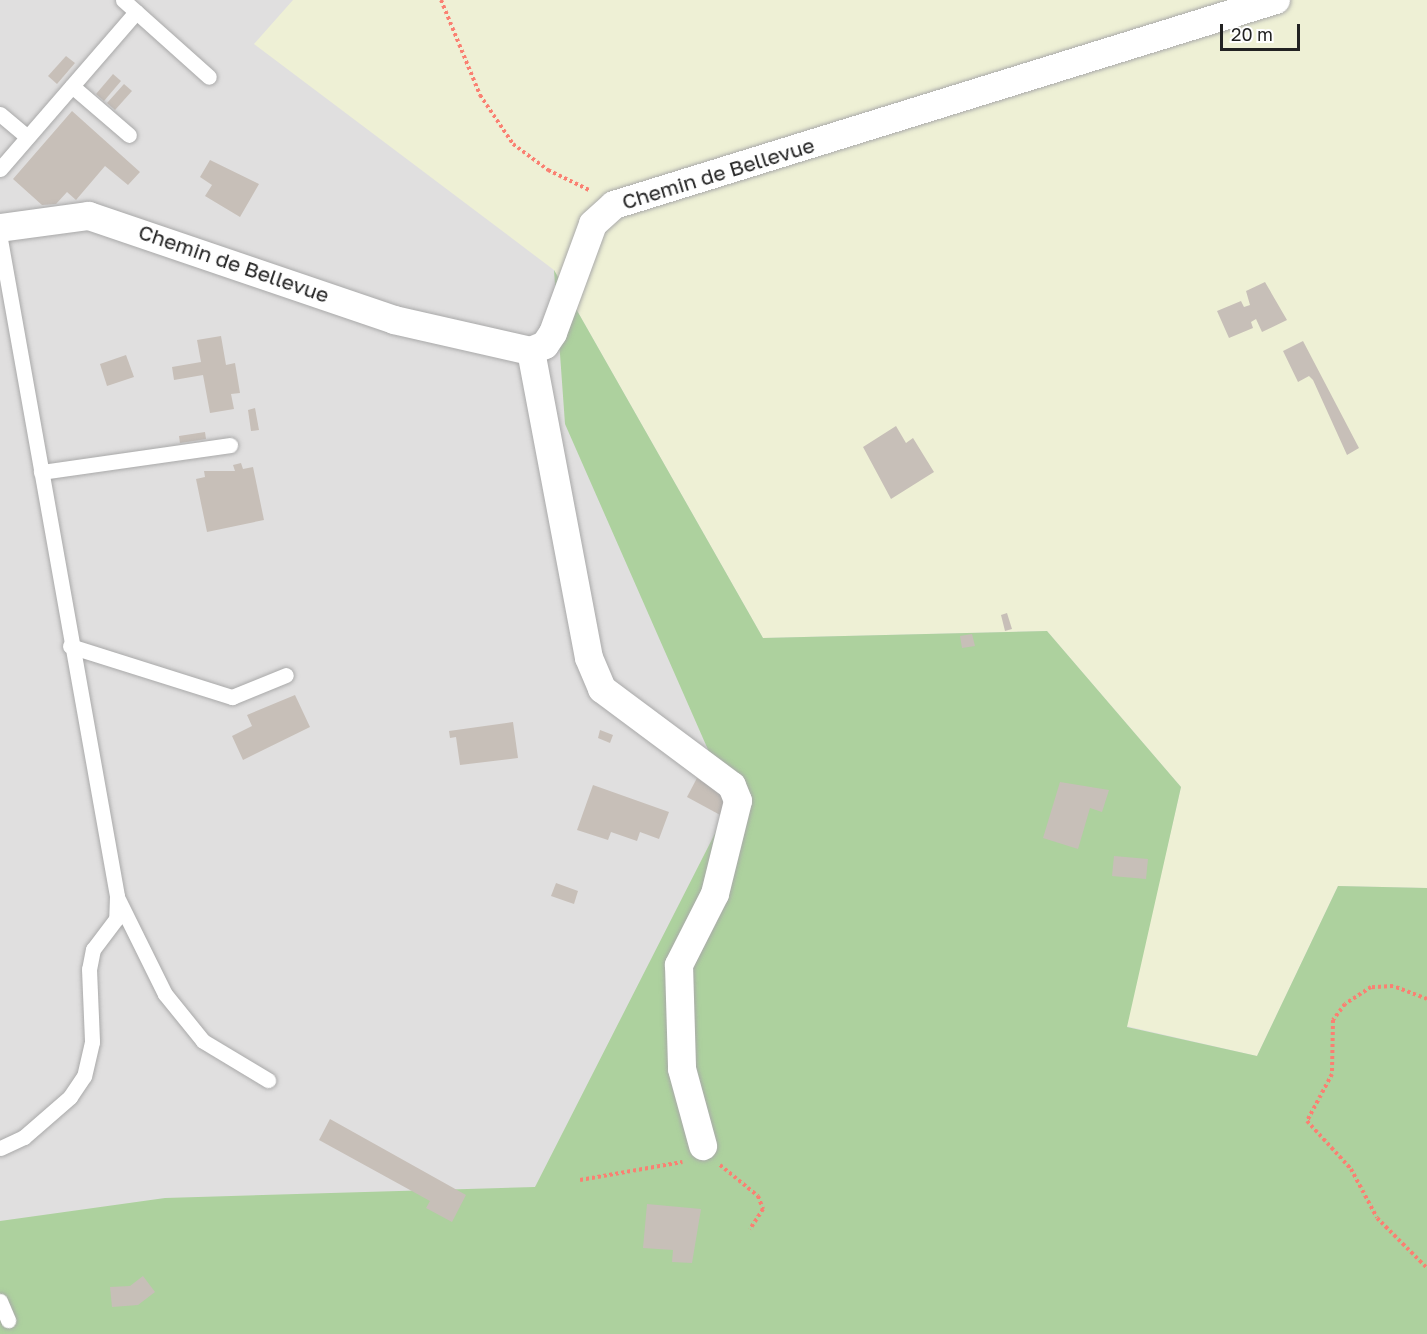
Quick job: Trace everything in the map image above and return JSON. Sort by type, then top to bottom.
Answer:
[{"type":"street","name":"Chemin de Bellevue","points":[[0,228],[89,216],[394,320],[531,351],[545,345],[553,333],[603,210],[1276,0]]},
{"type":"street","points":[[531,351],[589,658],[602,689],[732,786],[738,801],[715,894],[679,965],[682,1070],[703,1146]]},
{"type":"lane","points":[[123,0],[209,77]]},
{"type":"lane","points":[[0,169],[136,12]]},
{"type":"lane","points":[[72,86],[129,135]]},
{"type":"lane","points":[[0,114],[27,137]]},
{"type":"lane","points":[[0,239],[70,646],[117,896],[116,919],[93,949],[89,969],[92,1042],[84,1076],[70,1097],[24,1137],[0,1148]]},
{"type":"lane","points":[[41,472],[230,445]]},
{"type":"lane","points":[[70,646],[232,696],[286,675]]},
{"type":"lane","points":[[117,896],[165,994],[203,1041],[268,1080]]},
{"type":"lane","points":[[0,1301],[8,1320]]},
{"type":"path","points":[[441,0],[480,96],[513,144],[548,170],[590,190],[603,210]]},
{"type":"path","points":[[1427,999],[1393,986],[1371,987],[1345,1004],[1333,1020],[1332,1074],[1306,1121],[1356,1176],[1377,1218],[1427,1268]]},
{"type":"path","points":[[580,1180],[685,1162],[703,1146],[758,1196],[763,1209],[750,1229]]},
{"type":"shaded area","points":[[0,0],[1427,0],[1427,1334],[0,1334]]},
{"type":"green space","points":[[293,0],[1427,0],[1427,888],[1338,886],[1257,1056],[1126,1026],[1181,787],[1047,631],[763,638],[554,270],[254,44]]},
{"type":"green space","points":[[554,270],[763,638],[1047,631],[1181,787],[1127,1027],[1257,1056],[1338,886],[1427,888],[1427,1334],[0,1334],[0,1221],[165,1198],[535,1187],[731,802],[565,424]]},
{"type":"building","points":[[66,56],[75,63],[57,84],[48,76]]},
{"type":"building","points":[[113,74],[121,81],[104,101],[96,94]]},
{"type":"building","points":[[124,84],[132,91],[115,110],[107,103]]},
{"type":"building","points":[[72,111],[140,172],[128,185],[105,166],[76,200],[67,192],[56,204],[42,205],[13,179]]},
{"type":"building","points":[[210,160],[259,184],[240,217],[205,196],[212,185],[200,177]]},
{"type":"building","points":[[1265,282],[1287,320],[1262,332],[1256,319],[1251,322],[1253,328],[1229,338],[1217,311],[1241,301],[1244,307],[1250,305],[1246,291]]},
{"type":"building","points":[[221,336],[226,365],[235,363],[240,393],[231,394],[234,409],[210,413],[203,375],[174,380],[172,367],[201,362],[197,340]]},
{"type":"building","points":[[1303,341],[1359,448],[1347,455],[1313,380],[1309,376],[1298,382],[1283,351]]},
{"type":"building","points":[[126,355],[134,377],[107,386],[100,364]]},
{"type":"building","points":[[255,408],[259,430],[251,431],[248,410]]},
{"type":"building","points":[[896,426],[906,443],[913,438],[934,472],[891,499],[863,447]]},
{"type":"building","points":[[205,432],[206,439],[180,443],[179,436]]},
{"type":"building","points":[[241,463],[243,469],[253,467],[264,520],[207,532],[196,479],[205,477],[204,471],[235,471],[233,465]]},
{"type":"building","points":[[1007,613],[1012,629],[1005,631],[1001,615]]},
{"type":"building","points":[[972,634],[975,646],[962,648],[960,636]]},
{"type":"building","points":[[295,695],[310,727],[243,760],[232,736],[252,726],[247,715]]},
{"type":"building","points":[[513,722],[518,758],[460,765],[456,737],[450,738],[449,731]]},
{"type":"building","points":[[600,730],[613,735],[610,743],[598,738]]},
{"type":"building","points":[[697,778],[728,798],[722,816],[687,797]]},
{"type":"building","points":[[1060,782],[1109,790],[1102,812],[1090,808],[1078,849],[1043,838]]},
{"type":"building","points":[[593,785],[669,812],[659,839],[640,832],[637,841],[611,832],[608,840],[577,830]]},
{"type":"building","points":[[1114,856],[1148,859],[1146,879],[1112,876]]},
{"type":"building","points":[[556,883],[578,891],[574,904],[551,896]]},
{"type":"building","points":[[330,1119],[466,1195],[452,1222],[426,1208],[430,1201],[319,1140]]},
{"type":"building","points":[[647,1204],[701,1209],[692,1263],[672,1262],[673,1250],[643,1248]]},
{"type":"building","points":[[143,1276],[155,1292],[138,1305],[112,1307],[110,1287],[130,1286]]}]
